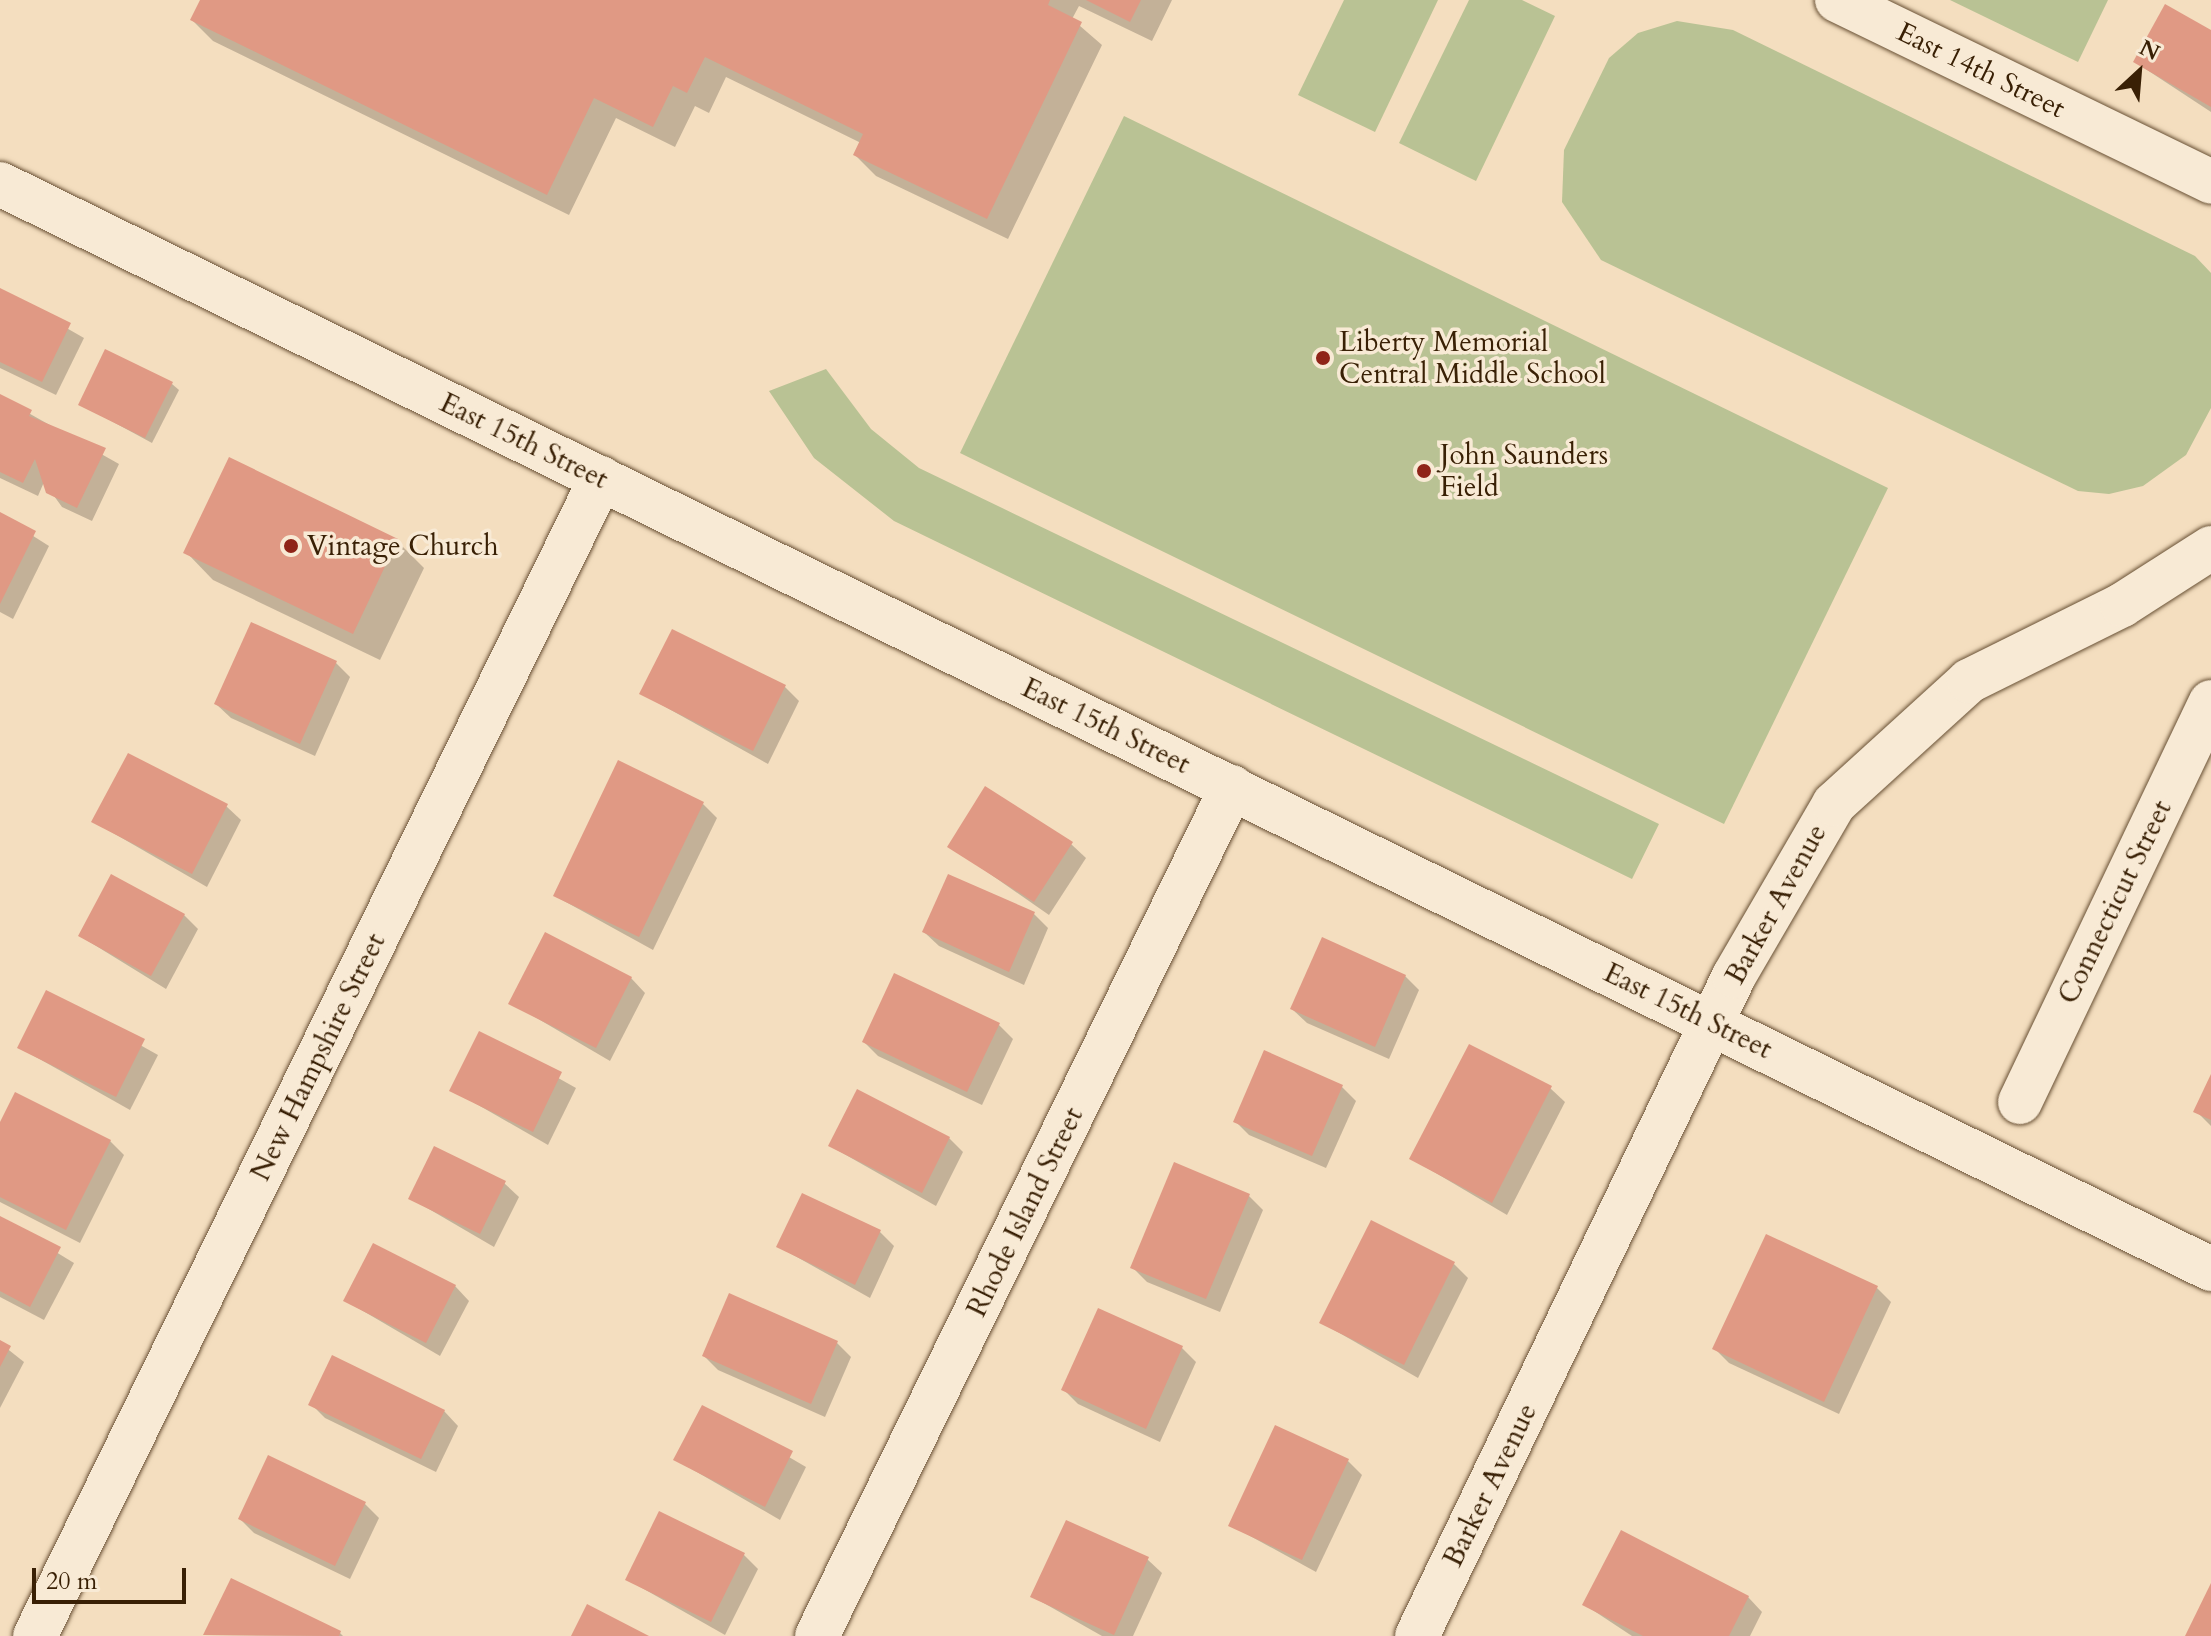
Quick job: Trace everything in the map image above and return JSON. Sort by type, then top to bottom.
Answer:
[{"type":"street","name":"East 14th Street","points":[[1837,0],[2211,182]]},
{"type":"street","name":"East 15th Street","points":[[0,184],[2211,1269]]},
{"type":"street","name":"New Hampshire Street","points":[[35,1636],[601,478]]},
{"type":"street","name":"Barker Avenue","points":[[1417,1636],[1712,1022],[1800,855],[1875,761],[1969,681],[2122,605],[2211,548]]},
{"type":"street","name":"Connecticut Street","points":[[2020,1102],[2211,702]]},
{"type":"street","name":"Rhode Island Street","points":[[817,1636],[1232,787]]},
{"type":"green space","points":[[1344,0],[1438,0],[1375,132],[1298,95]]},
{"type":"green space","points":[[1469,0],[1522,0],[1555,16],[1476,181],[1399,143]]},
{"type":"green space","points":[[1950,0],[2108,0],[2078,62]]},
{"type":"green space","points":[[1677,21],[1733,30],[2195,256],[2211,273],[2211,408],[2186,455],[2143,486],[2109,494],[2078,491],[1601,260],[1562,202],[1564,150],[1609,58],[1638,33]]},
{"type":"green space","name":"John Saunders Field","points":[[1124,116],[1888,488],[1724,824],[960,453]]},
{"type":"green space","points":[[826,369],[871,429],[919,468],[1659,824],[1632,879],[894,521],[814,458],[769,391]]},
{"type":"building","points":[[200,0],[1050,0],[1048,5],[1082,22],[987,219],[853,155],[863,134],[705,57],[687,93],[673,86],[653,127],[594,98],[547,195],[190,20]]},
{"type":"building","points":[[1086,0],[1141,0],[1130,22]]},
{"type":"building","points":[[2165,4],[2211,30],[2211,107],[2133,62]]},
{"type":"building","points":[[0,288],[71,323],[42,382],[0,362]]},
{"type":"building","points":[[105,349],[173,382],[145,438],[78,405]]},
{"type":"building","points":[[0,394],[32,410],[29,416],[106,448],[77,508],[46,493],[35,459],[23,483],[0,472]]},
{"type":"building","name":"Vintage Church","points":[[229,457],[398,539],[353,634],[183,553]]},
{"type":"building","points":[[0,512],[36,531],[0,604]]},
{"type":"building","points":[[251,622],[337,661],[300,744],[214,704]]},
{"type":"building","points":[[672,629],[786,685],[753,751],[639,694]]},
{"type":"building","points":[[128,753],[228,804],[192,874],[91,822]]},
{"type":"building","points":[[618,760],[704,802],[639,937],[553,896]]},
{"type":"building","points":[[985,786],[1073,842],[1034,902],[947,847]]},
{"type":"building","points":[[111,874],[185,914],[151,976],[78,936]]},
{"type":"building","points":[[948,874],[1035,912],[1009,972],[922,932]]},
{"type":"building","points":[[545,932],[632,977],[596,1048],[508,1004]]},
{"type":"building","points":[[1322,937],[1406,975],[1375,1047],[1290,1009]]},
{"type":"building","points":[[894,973],[1000,1023],[967,1092],[862,1042]]},
{"type":"building","points":[[46,990],[145,1039],[116,1097],[17,1048]]},
{"type":"building","points":[[479,1031],[562,1072],[533,1132],[449,1091]]},
{"type":"building","points":[[1469,1044],[1552,1086],[1492,1203],[1409,1159]]},
{"type":"building","points":[[1264,1050],[1343,1085],[1312,1156],[1233,1122]]},
{"type":"building","points":[[2211,1074],[2211,1120],[2193,1112]]},
{"type":"building","points":[[857,1089],[950,1137],[922,1193],[828,1146]]},
{"type":"building","points":[[15,1092],[111,1140],[66,1230],[0,1197],[0,1122]]},
{"type":"building","points":[[434,1146],[506,1181],[480,1234],[408,1199]]},
{"type":"building","points":[[1174,1162],[1250,1194],[1206,1299],[1130,1268]]},
{"type":"building","points":[[802,1193],[881,1230],[855,1285],[776,1247]]},
{"type":"building","points":[[0,1216],[61,1247],[30,1307],[0,1291]]},
{"type":"building","points":[[1371,1220],[1455,1262],[1404,1365],[1319,1323]]},
{"type":"building","points":[[1766,1234],[1878,1286],[1824,1402],[1712,1349]]},
{"type":"building","points":[[373,1243],[456,1285],[426,1343],[343,1301]]},
{"type":"building","points":[[729,1293],[838,1341],[811,1404],[702,1356]]},
{"type":"building","points":[[1098,1308],[1183,1346],[1146,1429],[1061,1390]]},
{"type":"building","points":[[0,1340],[11,1346],[0,1367]]},
{"type":"building","points":[[332,1355],[445,1410],[421,1459],[308,1405]]},
{"type":"building","points":[[702,1405],[793,1451],[765,1507],[673,1460]]},
{"type":"building","points":[[1275,1425],[1349,1459],[1302,1560],[1228,1526]]},
{"type":"building","points":[[268,1455],[366,1502],[335,1566],[238,1519]]},
{"type":"building","points":[[659,1511],[745,1553],[711,1622],[625,1580]]},
{"type":"building","points":[[1066,1520],[1149,1557],[1114,1635],[1030,1597]]},
{"type":"building","points":[[1621,1530],[1749,1596],[1729,1636],[1643,1636],[1582,1605]]},
{"type":"building","points":[[231,1578],[341,1631],[339,1636],[203,1635]]},
{"type":"building","points":[[2211,1583],[2211,1636],[2185,1636]]},
{"type":"building","points":[[587,1604],[649,1636],[571,1636]]},
{"type":"place","name":"Liberty Memorial Central Middle School","points":[[1323,358]]},
{"type":"place","name":"John Saunders Field","points":[[1424,471]]},
{"type":"place","name":"Vintage Church","points":[[291,546]]}]
